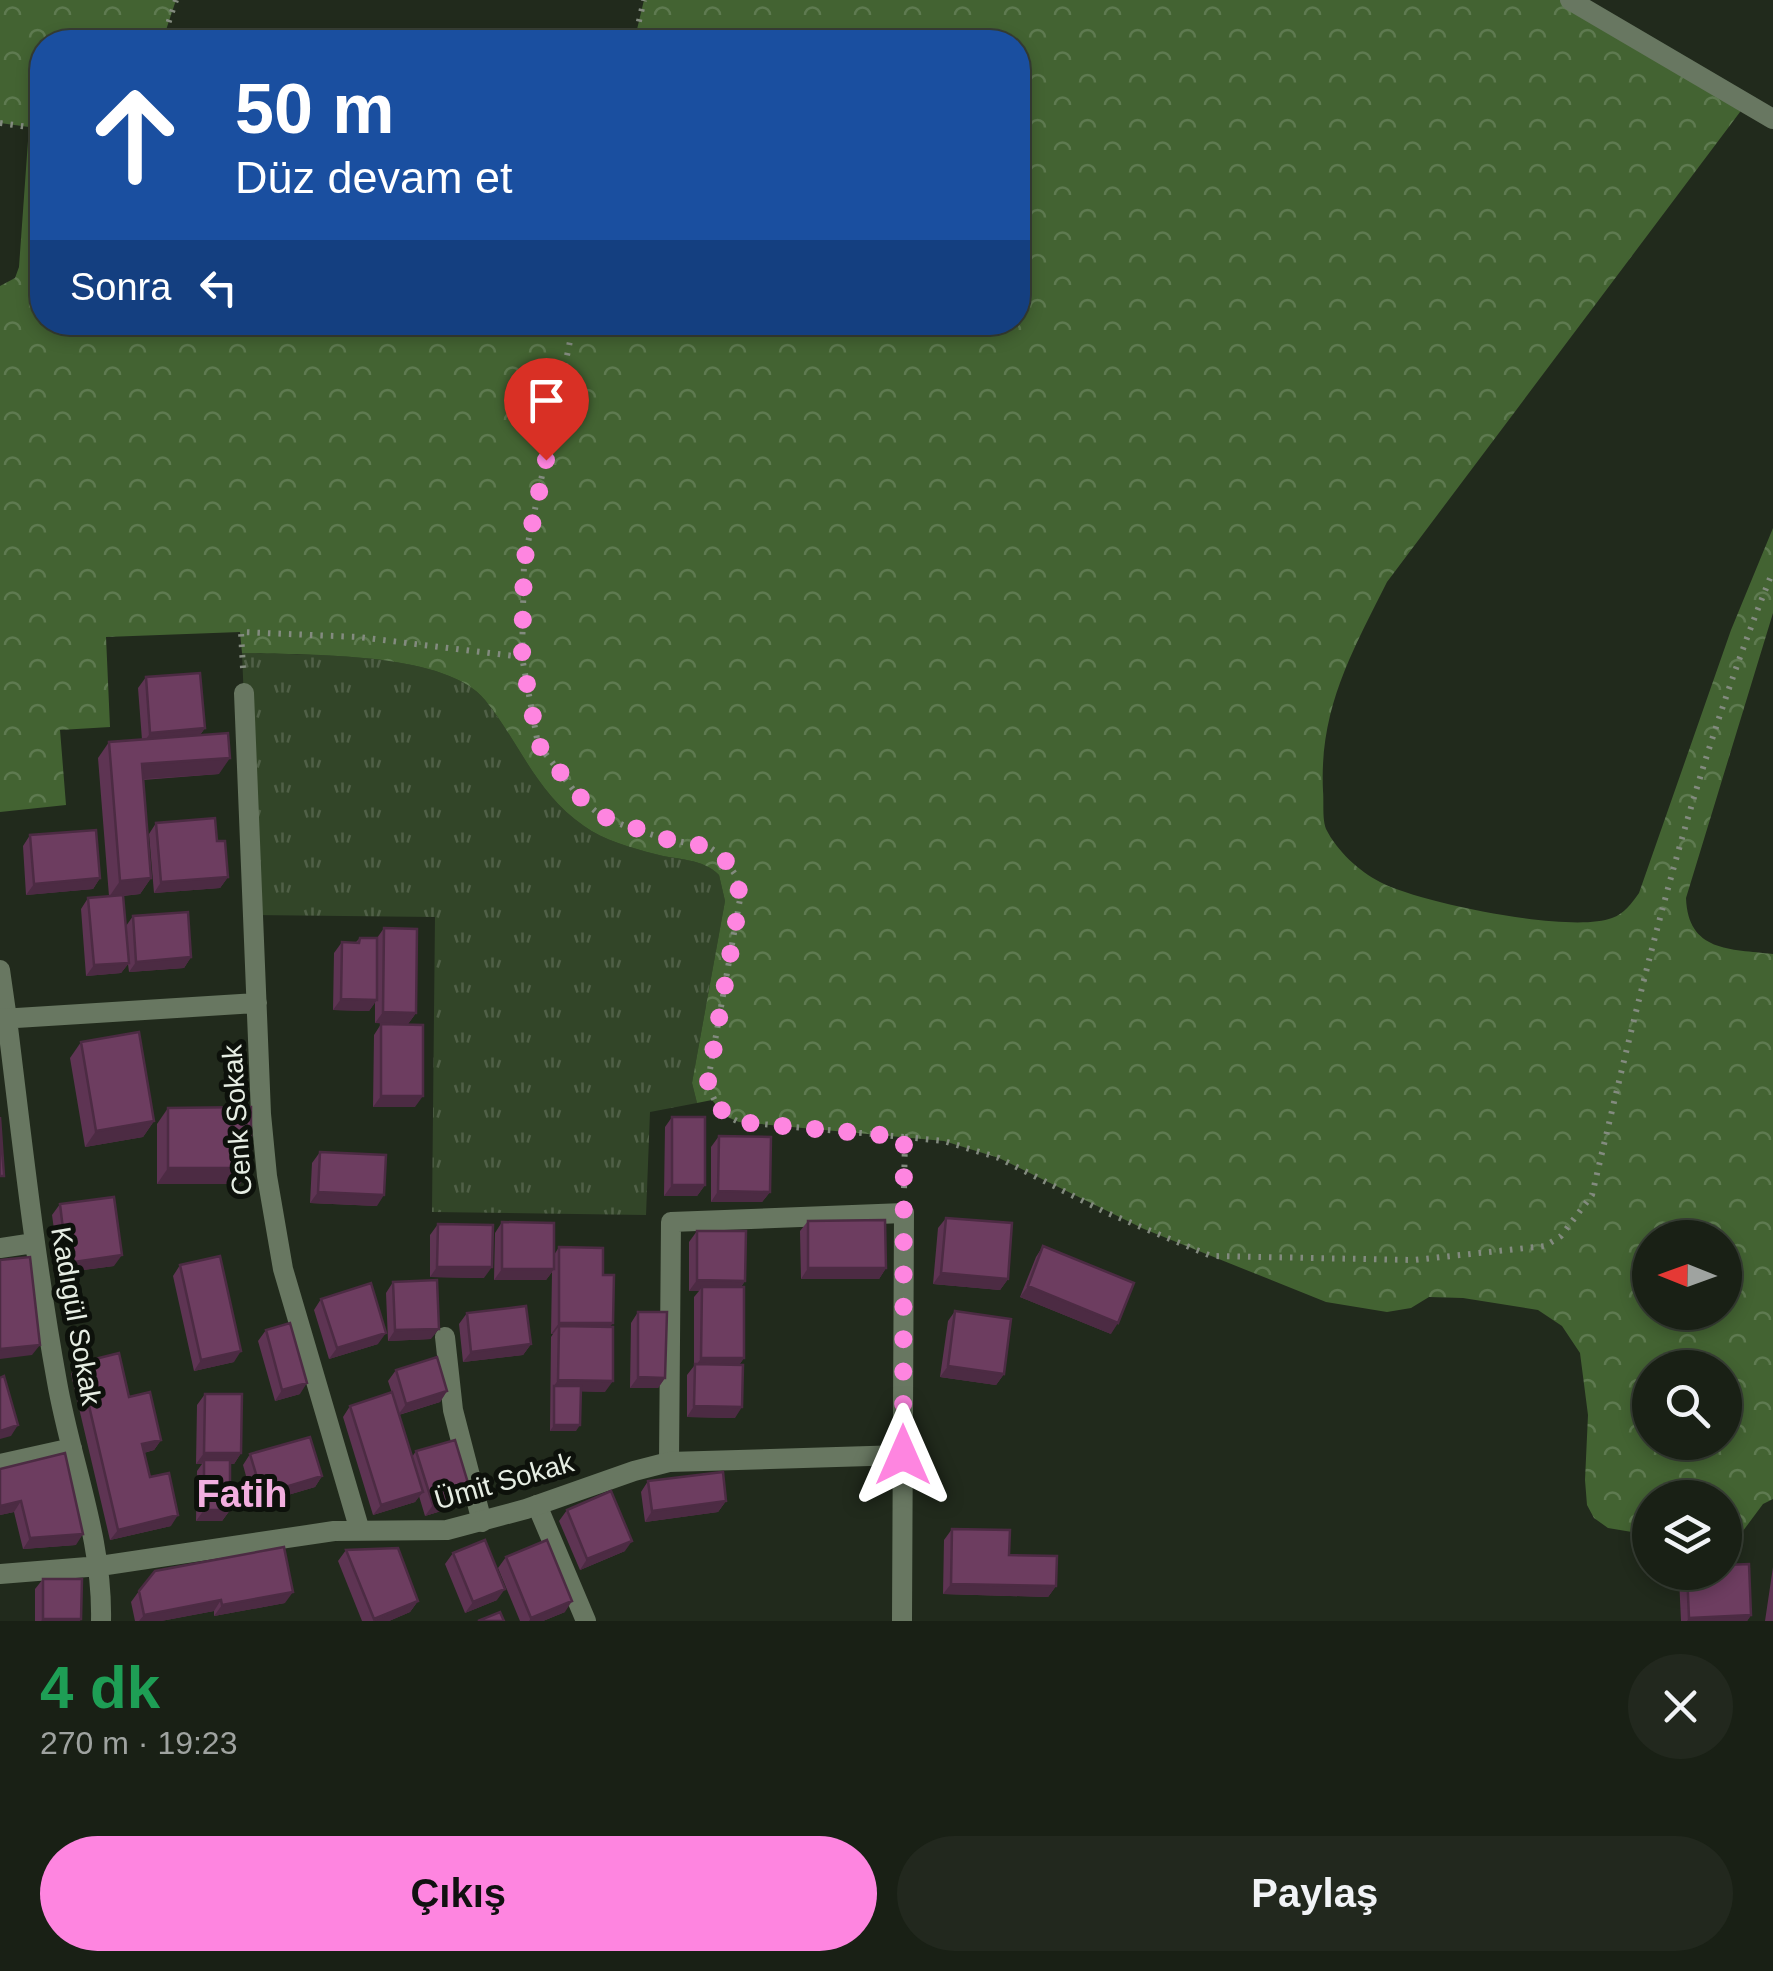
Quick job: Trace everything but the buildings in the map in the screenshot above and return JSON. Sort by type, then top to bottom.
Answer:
[{"type":"street","points":[[1570,0],[1773,120]]},
{"type":"street","name":"Cenk Sokak","points":[[244,693],[264,1153],[283,1269],[360,1530]]},
{"type":"street","name":"Kadıgül Sokak","points":[[0,970],[34,1243],[57,1386],[100,1566],[101,1621]]},
{"type":"street","points":[[4,1019],[257,1003]]},
{"type":"street","points":[[668,1462],[670,1222],[904,1213],[902,1621]]},
{"type":"street","points":[[0,1248],[34,1243]]},
{"type":"street","points":[[445,1337],[453,1410],[482,1522]]},
{"type":"street","points":[[0,1464],[72,1448]]},
{"type":"street","name":"Ümit Sokak","points":[[0,1574],[100,1566],[280,1537],[360,1530],[448,1530],[668,1462],[903,1455]]},
{"type":"street","points":[[537,1505],[586,1621]]},
{"type":"path","points":[[166,30],[176,0]]},
{"type":"path","points":[[637,30],[644,0]]},
{"type":"path","points":[[0,123],[30,127]]},
{"type":"path","points":[[571,335],[524,562],[522,657],[538,744],[579,796],[602,816],[630,828],[709,847],[723,857],[737,877],[740,899],[708,1081],[712,1100],[725,1116],[739,1122],[944,1141],[1000,1158],[1105,1212],[1211,1256],[1414,1260],[1545,1246],[1561,1236],[1592,1195],[1664,897],[1747,635],[1773,570]]},
{"type":"path","points":[[244,693],[241,632],[358,638],[522,657]]},
{"type":"path","points":[[904,1137],[904,1213]]},
{"type":"green space","points":[[0,0],[176,0],[166,30],[30,30],[30,335],[1030,335],[1030,30],[637,30],[644,0],[1570,0],[1746,104],[1387,582],[1350,657],[1332,707],[1323,761],[1323,810],[1326,829],[1342,853],[1372,877],[1400,890],[1460,907],[1531,919],[1592,922],[1620,914],[1639,893],[1731,630],[1773,528],[1773,613],[1686,898],[1694,929],[1703,938],[1727,948],[1773,954],[1773,1499],[1763,1504],[1742,1532],[1742,1480],[1632,1480],[1632,1532],[1608,1528],[1594,1518],[1587,1505],[1588,1415],[1580,1353],[1562,1326],[1538,1310],[1463,1298],[1429,1297],[1411,1308],[1387,1312],[1326,1302],[1144,1229],[999,1158],[944,1141],[739,1122],[725,1116],[712,1100],[697,1103],[692,1083],[725,901],[719,875],[697,862],[618,843],[584,826],[540,783],[485,700],[466,684],[439,672],[372,659],[242,653],[240,632],[106,637],[110,727],[60,730],[66,805],[0,812],[0,286],[15,278],[29,127],[0,123]]},
{"type":"green space","points":[[242,653],[372,659],[439,672],[466,684],[497,716],[540,783],[584,826],[618,843],[697,862],[719,875],[725,901],[692,1083],[697,1103],[650,1112],[646,1215],[432,1212],[435,917],[253,915]]},
{"type":"district","name":"Fatih","points":[[242,1494]]},
{"type":"route","points":[[546,460],[524,562],[522,657],[538,744],[579,796],[602,816],[666,839],[709,847],[732,866],[737,877],[740,899],[708,1081],[712,1100],[725,1116],[739,1122],[904,1137],[903,1455]]}]
